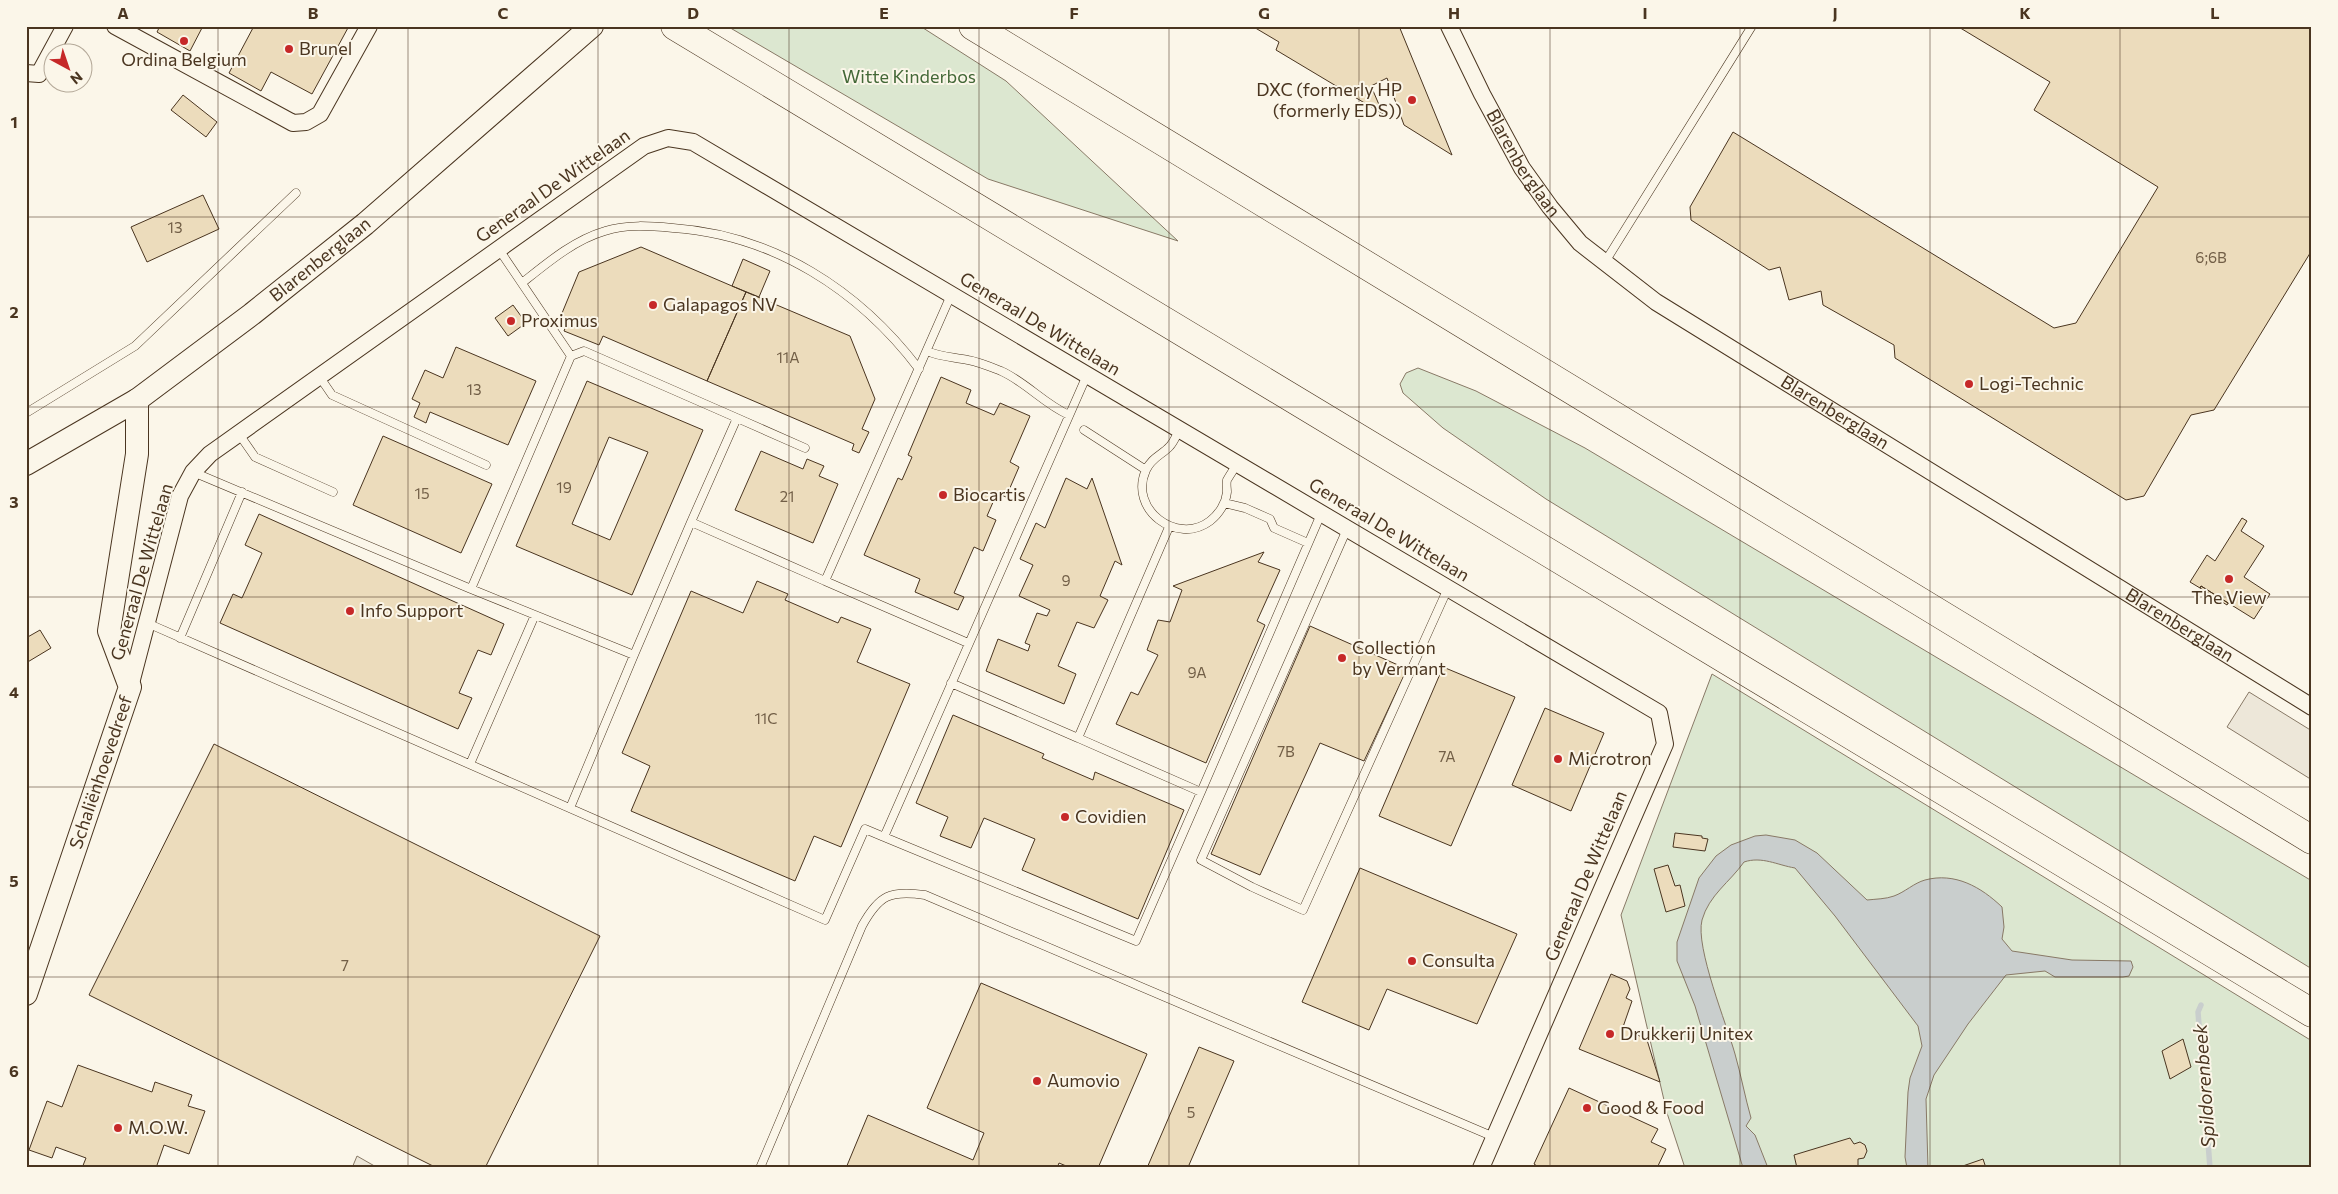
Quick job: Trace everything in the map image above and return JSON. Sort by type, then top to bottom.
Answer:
[{"type":"highway","points":[[675,26],[2312,1013]]},
{"type":"highway","points":[[973,26],[2312,840]]},
{"type":"street","points":[[26,73],[39,74],[65,26]]},
{"type":"street","points":[[115,26],[293,123],[306,122],[320,114],[369,26]]},
{"type":"street","name":"Blarenberglaan","points":[[1449,26],[1482,94],[1522,168],[1550,207],[1580,243],[1656,302],[2312,707]]},
{"type":"street","name":"Blarenberglaan","points":[[26,464],[137,400],[252,314],[365,224],[589,29]]},
{"type":"street","name":"Generaal De Wittelaan","points":[[130,687],[180,496],[193,472],[210,454],[644,146],[668,138],[693,142],[1659,713],[1665,744],[1481,1168]]},
{"type":"street","name":"Schaliënhoevedreef","points":[[26,994],[130,687],[109,631],[137,454],[137,400]]},
{"type":"lane","points":[[1605,262],[1752,26]]},
{"type":"lane","points":[[26,413],[136,346],[296,193]]},
{"type":"lane","points":[[522,283],[582,240],[606,230],[632,226],[659,226],[712,233],[763,247],[789,259],[830,283],[861,306],[882,325],[919,369]]},
{"type":"lane","points":[[498,248],[571,356]]},
{"type":"lane","points":[[826,581],[952,295]]},
{"type":"lane","points":[[471,589],[571,356],[584,351],[805,448]]},
{"type":"lane","points":[[927,351],[938,356],[969,360],[1002,372],[1030,388],[1057,410],[1069,416]]},
{"type":"lane","points":[[884,837],[1086,375]]},
{"type":"lane","points":[[319,376],[332,395],[486,465]]},
{"type":"lane","points":[[570,808],[737,418]]},
{"type":"lane","points":[[1084,430],[1146,470]]},
{"type":"lane","points":[[1180,430],[1169,448],[1159,453],[1146,470],[1143,481],[1146,504],[1155,517],[1170,527],[1191,529],[1211,520],[1224,503],[1227,482],[1237,464]]},
{"type":"lane","points":[[239,434],[255,457],[333,492]]},
{"type":"lane","points":[[193,472],[471,589],[634,655]]},
{"type":"lane","points":[[180,638],[242,492]]},
{"type":"lane","points":[[1224,503],[1245,508],[1270,519],[1274,528],[1308,544]]},
{"type":"lane","points":[[147,623],[825,920],[865,828],[1136,941],[1321,514]]},
{"type":"lane","points":[[691,522],[968,643]]},
{"type":"lane","points":[[1078,738],[1170,527]]},
{"type":"lane","points":[[1347,529],[1201,860],[1252,887],[1303,910],[1448,588]]},
{"type":"lane","points":[[470,764],[535,615]]},
{"type":"lane","points":[[951,682],[1201,792]]},
{"type":"lane","points":[[760,1168],[862,926],[874,906],[888,895],[907,892],[925,895],[1494,1138]]},
{"type":"green space","name":"Witte Kinderbos","points":[[727,26],[920,26],[1006,81],[1178,241],[988,179]]},
{"type":"green space","points":[[1418,368],[1476,391],[1585,448],[2312,881],[2312,969],[1546,499],[1443,428],[1403,393],[1400,384],[1406,373]]},
{"type":"green space","points":[[1712,674],[2312,1041],[2312,1168],[1685,1168],[1667,1113],[1621,915]]},
{"type":"shaded area","points":[[2249,692],[2312,731],[2312,780],[2227,727]]},
{"type":"shaded area","points":[[1766,835],[1795,840],[1817,853],[1867,900],[1894,896],[1925,880],[1947,878],[1957,880],[1985,893],[2002,907],[2004,927],[2002,939],[2012,951],[2072,960],[2131,961],[2133,967],[2129,976],[2123,977],[2055,977],[2045,971],[2006,975],[1968,1024],[1934,1075],[1926,1099],[1928,1168],[1907,1168],[1905,1157],[1908,1092],[1910,1078],[1922,1046],[1918,1026],[1835,916],[1795,868],[1763,860],[1744,862],[1715,896],[1705,911],[1701,932],[1707,967],[1735,1054],[1751,1118],[1746,1126],[1755,1135],[1768,1168],[1743,1168],[1695,1006],[1677,961],[1677,942],[1699,878],[1716,856],[1731,845],[1755,836]]},
{"type":"shaded area","points":[[357,1156],[378,1168],[352,1168]]},
{"type":"building","name":"Ordina Belgium","points":[[160,26],[203,26],[190,51],[157,32]]},
{"type":"building","name":"Brunel","points":[[254,26],[349,26],[312,94],[271,72],[261,91],[229,73]]},
{"type":"building","name":"DXC (formerly HP (formerly EDS))","points":[[1252,26],[1399,26],[1452,155],[1404,125],[1387,78],[1371,86],[1383,114],[1276,50],[1279,42]]},
{"type":"building","points":[[1957,26],[2312,26],[2312,250],[2214,410],[2191,415],[2144,496],[2126,500],[1895,358],[1894,345],[1823,305],[1821,291],[1789,300],[1780,267],[1769,270],[1691,220],[1690,207],[1733,132],[2054,328],[2076,323],[2158,187],[2034,110],[2050,82]]},
{"type":"building","points":[[183,95],[217,122],[206,137],[171,110]]},
{"type":"building","points":[[203,195],[219,229],[147,262],[131,227]]},
{"type":"building","name":"Galapagos NV","points":[[641,247],[746,292],[707,381],[603,336],[599,345],[564,331],[568,321],[560,318],[579,272]]},
{"type":"building","points":[[743,259],[770,271],[759,297],[732,286]]},
{"type":"building","points":[[746,292],[850,336],[875,399],[862,429],[869,432],[859,453],[852,450],[854,444],[707,381]]},
{"type":"building","name":"Proximus","points":[[513,305],[526,323],[508,336],[495,318]]},
{"type":"building","points":[[456,347],[536,381],[508,445],[430,412],[426,423],[414,417],[420,403],[412,399],[425,370],[443,378]]},
{"type":"building","name":"Biocartis","points":[[941,377],[971,390],[966,403],[994,415],[1000,403],[1030,416],[1010,462],[1019,467],[1006,497],[997,493],[987,516],[996,520],[983,551],[974,547],[954,593],[964,597],[958,610],[915,592],[920,579],[864,555],[898,478],[902,480],[912,457],[908,455]]},
{"type":"building","points":[[587,381],[703,430],[632,595],[516,546]],"holes":[[[609,437],[648,452],[610,540],[572,524]]]},
{"type":"building","points":[[383,436],[492,484],[461,553],[353,505]]},
{"type":"building","points":[[761,451],[803,469],[807,459],[824,466],[819,476],[838,484],[813,543],[735,510]]},
{"type":"building","points":[[1066,478],[1087,489],[1092,478],[1122,565],[1115,561],[1100,596],[1108,600],[1094,628],[1077,622],[1058,666],[1076,674],[1064,704],[986,671],[998,639],[1028,651],[1030,645],[1025,643],[1037,613],[1047,616],[1050,610],[1019,596],[1033,565],[1020,559],[1036,523],[1045,528]]},
{"type":"building","name":"Info Support","points":[[259,514],[504,624],[491,655],[478,650],[459,693],[472,698],[458,729],[220,623],[233,594],[242,598],[262,553],[245,545]]},
{"type":"building","points":[[2242,518],[2247,521],[2241,531],[2264,546],[2244,577],[2270,594],[2254,619],[2201,586],[2200,588],[2190,582],[2207,555],[2215,561]]},
{"type":"building","points":[[1264,552],[1258,562],[1280,570],[1257,621],[1265,625],[1206,763],[1116,724],[1131,692],[1138,695],[1158,655],[1147,650],[1158,620],[1170,622],[1182,590],[1173,586]]},
{"type":"building","points":[[757,581],[788,594],[785,600],[838,623],[841,617],[871,629],[857,662],[910,684],[841,847],[814,836],[795,881],[631,811],[650,766],[622,753],[691,591],[743,613]]},
{"type":"building","points":[[2201,586],[2228,603],[2227,605],[2200,588]]},
{"type":"building","points":[[1310,626],[1407,669],[1364,761],[1320,743],[1260,875],[1211,854]]},
{"type":"building","points":[[40,630],[51,648],[26,663],[26,638]]},
{"type":"building","points":[[1443,667],[1515,697],[1451,846],[1379,816]]},
{"type":"building","name":"Microtron","points":[[1545,708],[1604,733],[1571,811],[1512,785]]},
{"type":"building","name":"Covidien","points":[[953,715],[1044,754],[1042,758],[1093,780],[1095,772],[1184,810],[1138,919],[1022,870],[1035,839],[984,818],[971,848],[940,836],[948,817],[916,803]]},
{"type":"building","points":[[214,744],[600,936],[485,1168],[437,1168],[89,995]]},
{"type":"building","points":[[1675,833],[1702,836],[1702,838],[1708,839],[1705,851],[1673,847]]},
{"type":"building","points":[[1668,865],[1675,886],[1680,885],[1685,906],[1666,912],[1654,869]]},
{"type":"building","name":"Consulta","points":[[1360,868],[1517,934],[1477,1024],[1387,989],[1369,1030],[1302,1002]]},
{"type":"building","name":"Drukkerij Unitex","points":[[1611,974],[1627,981],[1630,989],[1626,998],[1632,1001],[1623,1027],[1647,1040],[1660,1082],[1579,1049]]},
{"type":"building","name":"Aumovio","points":[[981,983],[1147,1054],[1098,1168],[1071,1168],[1059,1163],[1057,1168],[846,1168],[868,1115],[973,1160],[984,1133],[927,1108]]},
{"type":"building","points":[[2183,1039],[2191,1067],[2170,1079],[2162,1051]]},
{"type":"building","points":[[1199,1047],[1234,1061],[1189,1165],[1194,1168],[1147,1168]]},
{"type":"building","name":"M.O.W.","points":[[78,1065],[152,1092],[155,1082],[192,1095],[188,1106],[205,1111],[189,1154],[164,1145],[156,1168],[82,1168],[86,1158],[56,1147],[52,1158],[29,1150],[47,1101],[62,1107]]},
{"type":"building","name":"Good & Food","points":[[1569,1088],[1658,1129],[1651,1142],[1666,1149],[1657,1168],[1540,1168],[1534,1164]]},
{"type":"building","points":[[1850,1138],[1854,1144],[1860,1142],[1865,1145],[1867,1151],[1864,1158],[1858,1159],[1858,1167],[1797,1168],[1794,1155]]},
{"type":"building","points":[[1983,1159],[1986,1168],[1957,1168]]},
{"type":"waterway","name":"Spildorenbeek","points":[[2201,1005],[2198,1012],[2210,1168]]},
{"type":"place","name":"Ordina Belgium","points":[[184,41]]},
{"type":"place","name":"Brunel","points":[[289,49]]},
{"type":"place","name":"DXC (formerly HP (formerly EDS))","points":[[1412,100]]},
{"type":"place","name":"Galapagos NV","points":[[653,305]]},
{"type":"place","name":"Proximus","points":[[511,321]]},
{"type":"place","name":"Logi-Technic","points":[[1969,384]]},
{"type":"place","name":"Biocartis","points":[[943,495]]},
{"type":"place","name":"The View","points":[[2229,579]]},
{"type":"place","name":"Info Support","points":[[350,611]]},
{"type":"place","name":"Collection by Vermant","points":[[1342,658]]},
{"type":"place","name":"Microtron","points":[[1558,759]]},
{"type":"place","name":"Covidien","points":[[1065,817]]},
{"type":"place","name":"Consulta","points":[[1412,961]]},
{"type":"place","name":"Drukkerij Unitex","points":[[1610,1034]]},
{"type":"place","name":"Aumovio","points":[[1037,1081]]},
{"type":"place","name":"Good & Food","points":[[1587,1108]]},
{"type":"place","name":"M.O.W.","points":[[118,1128]]}]
